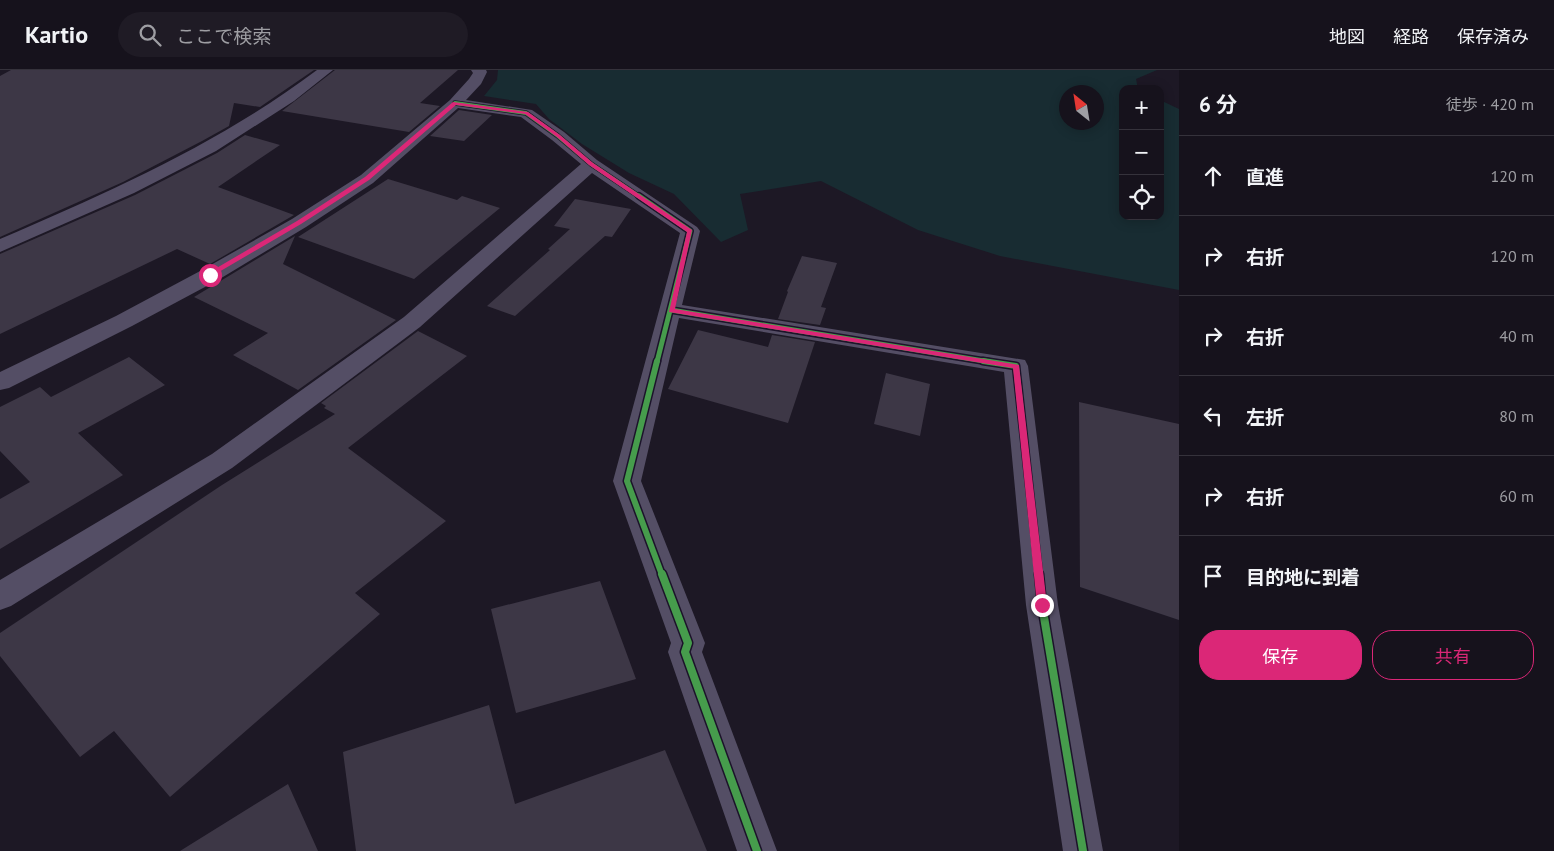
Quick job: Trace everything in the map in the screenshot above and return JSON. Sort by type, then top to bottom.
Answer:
[{"type":"street","points":[[0,246],[133,186],[218,144],[280,106],[326,70]]},
{"type":"street","points":[[0,382],[124,322],[299,223],[367,178],[455,103],[476,81],[480,72],[478,70]]},
{"type":"street","points":[[455,103],[526,113],[558,136],[591,164],[690,231],[627,481],[688,643],[685,652],[757,851]]},
{"type":"street","points":[[0,596],[222,461],[412,322],[591,164]]},
{"type":"street","points":[[671,310],[1016,366],[1042,605],[1083,851]]},
{"type":"shaded area","points":[[498,70],[1157,70],[1136,79],[1137,85],[1119,85],[1119,220],[1164,220],[1164,102],[1179,109],[1179,290],[1000,256],[918,230],[821,181],[740,194],[748,230],[721,242],[674,194],[629,173],[582,144],[549,119],[536,104],[484,96],[497,80]]},
{"type":"building","points":[[11,70],[314,70],[260,107],[234,103],[229,126],[202,141],[123,182],[0,237],[0,76]]},
{"type":"building","points":[[335,70],[458,70],[420,103],[440,106],[409,132],[282,111]]},
{"type":"building","points":[[459,110],[492,115],[464,141],[430,136]]},
{"type":"building","points":[[245,135],[280,145],[218,187],[294,215],[210,264],[177,249],[0,334],[0,254],[135,195],[217,153]]},
{"type":"building","points":[[388,179],[457,200],[462,196],[500,208],[414,279],[298,237]]},
{"type":"building","points":[[575,199],[631,209],[612,237],[605,236],[515,316],[487,306],[550,250],[548,249],[570,229],[554,226]]},
{"type":"building","points":[[295,236],[283,264],[396,320],[298,390],[233,355],[268,333],[194,297]]},
{"type":"building","points":[[802,256],[837,263],[821,307],[826,308],[820,325],[778,319],[787,291]]},
{"type":"building","points":[[698,330],[768,347],[772,335],[815,342],[788,423],[668,389]]},
{"type":"building","points":[[418,331],[467,356],[348,448],[446,521],[355,593],[380,614],[170,797],[114,731],[80,757],[0,656],[0,633],[222,485],[335,414],[324,408],[326,406],[321,403]]},
{"type":"building","points":[[129,357],[165,385],[78,433],[123,475],[0,549],[0,499],[30,482],[0,451],[0,407],[40,387],[51,397]]},
{"type":"building","points":[[886,373],[930,384],[920,436],[874,424]]},
{"type":"building","points":[[1079,402],[1179,424],[1179,620],[1080,587]]},
{"type":"building","points":[[600,581],[636,679],[516,713],[491,609]]},
{"type":"building","points":[[489,705],[515,804],[665,750],[707,851],[356,851],[343,752]]},
{"type":"building","points":[[288,784],[318,851],[180,851]]},
{"type":"cycle path","points":[[455,103],[526,113],[558,136],[591,164],[690,231],[627,481],[688,643],[685,652],[757,851]]},
{"type":"cycle path","points":[[671,310],[1016,366],[1042,605],[1083,851]]},
{"type":"route","points":[[210,275],[299,223],[367,178],[455,103],[526,113],[558,136],[591,164],[690,231],[671,310],[1016,366],[1042,605]]}]
